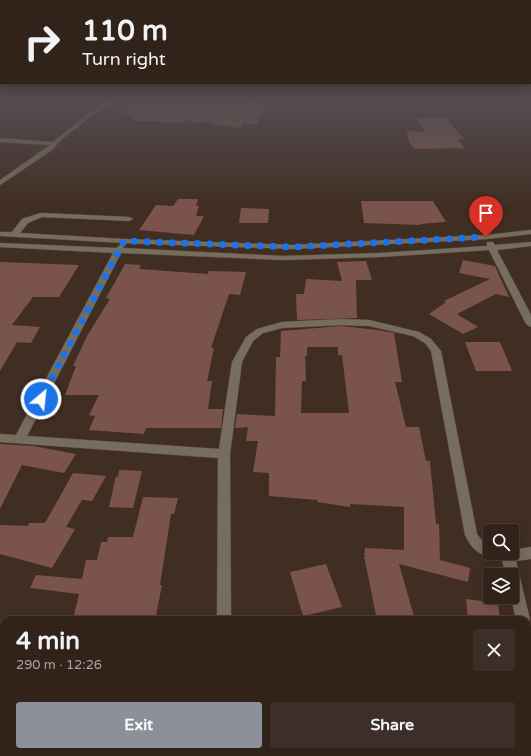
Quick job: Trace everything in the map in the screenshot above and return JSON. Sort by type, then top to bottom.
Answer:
[{"type":"street","points":[[0,183],[56,144],[63,136]]},
{"type":"street","points":[[0,140],[56,144]]},
{"type":"street","points":[[14,234],[25,222],[41,215],[129,219]]},
{"type":"street","points":[[0,234],[124,241],[293,247],[486,237],[531,232]]},
{"type":"street","points":[[486,237],[531,324]]},
{"type":"street","points":[[20,438],[124,241]]},
{"type":"street","points":[[0,245],[117,252],[283,258],[380,255],[531,244]]},
{"type":"street","points":[[224,616],[224,454],[237,362],[249,339],[260,331],[282,325],[341,322],[369,323],[404,330],[416,334],[428,341],[436,351],[471,535],[479,547],[483,549]]},
{"type":"street","points":[[0,438],[20,438],[224,454]]},
{"type":"street","points":[[519,555],[531,553]]},
{"type":"street","points":[[509,560],[522,616]]},
{"type":"building","points":[[408,136],[462,136],[464,139],[458,140],[465,148],[415,149],[410,144]]},
{"type":"building","points":[[178,199],[198,199],[196,206],[199,206],[196,216],[204,216],[194,235],[139,230],[156,205],[173,206]]},
{"type":"building","points":[[361,201],[433,201],[446,222],[420,224],[421,225],[364,223]]},
{"type":"building","points":[[241,208],[269,209],[268,223],[239,223]]},
{"type":"building","points":[[463,260],[495,266],[509,297],[496,294],[457,314],[478,327],[463,334],[429,314],[446,302],[444,301],[490,279],[459,273]]},
{"type":"building","points":[[366,261],[372,280],[356,280],[357,318],[297,320],[296,294],[304,294],[306,279],[342,281],[337,262]]},
{"type":"building","points":[[0,262],[79,265],[59,297],[33,297],[12,325],[40,327],[31,343],[17,342],[0,371]]},
{"type":"building","points":[[125,264],[141,265],[139,269],[208,274],[209,271],[246,272],[240,295],[229,294],[211,348],[214,348],[207,381],[212,381],[208,409],[223,409],[221,428],[146,428],[144,434],[89,430],[95,416],[89,415],[99,395],[65,395],[76,366],[73,366],[87,336],[110,299],[106,298]]},
{"type":"building","points":[[341,326],[394,333],[402,382],[395,382],[406,427],[419,427],[426,461],[430,461],[436,524],[439,524],[440,560],[470,568],[468,582],[399,564],[414,616],[376,616],[364,556],[368,556],[364,555],[365,548],[404,550],[404,507],[350,504],[350,507],[317,502],[318,500],[269,496],[269,473],[253,472],[258,441],[246,441],[248,427],[235,428],[237,414],[275,416],[276,357],[280,357],[281,331]],"holes":[[[307,347],[338,347],[338,355],[342,355],[349,413],[301,413],[302,381],[306,381],[305,356],[307,356]]]},
{"type":"building","points":[[465,342],[500,342],[512,371],[476,371]]},
{"type":"building","points":[[0,444],[33,446],[76,454],[64,473],[22,465],[0,509]]},
{"type":"building","points":[[119,470],[142,471],[133,508],[109,507],[116,476],[118,477]]},
{"type":"building","points":[[73,473],[106,476],[92,501],[82,500],[66,527],[75,529],[52,568],[0,554],[0,525],[28,526],[29,523],[45,523]]},
{"type":"building","points":[[143,497],[178,498],[174,514],[171,514],[160,585],[162,585],[156,616],[74,615],[79,594],[30,588],[36,575],[82,579],[86,560],[97,560],[101,542],[107,542],[108,537],[133,537]]},
{"type":"building","points":[[326,564],[342,607],[303,616],[290,572]]},
{"type":"building","points":[[466,599],[483,601],[483,604],[498,604],[500,616],[468,616]]},
{"type":"route","points":[[41,399],[124,241],[293,247],[486,237]]}]
